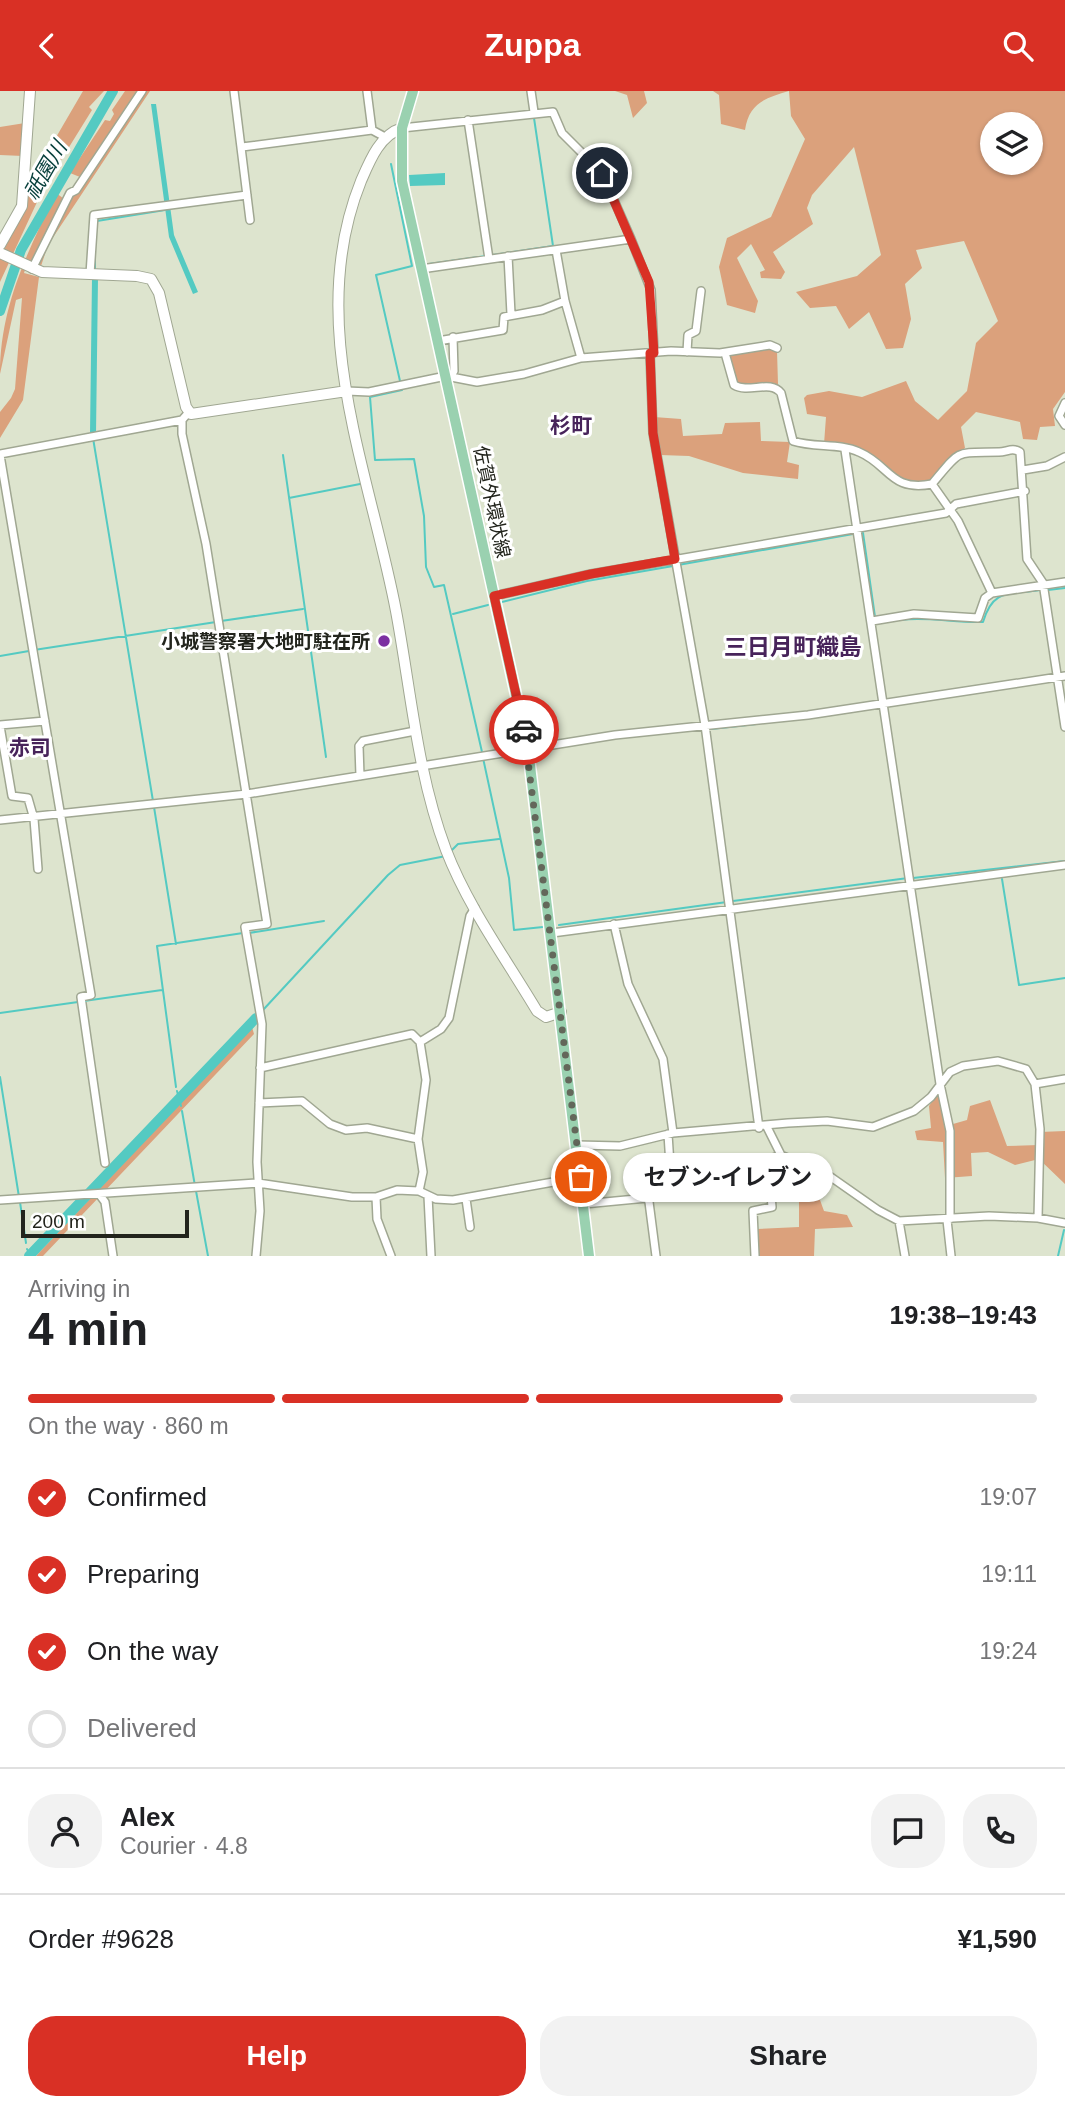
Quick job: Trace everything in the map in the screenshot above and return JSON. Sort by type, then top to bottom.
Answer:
[{"type":"main road","name":"佐賀外環状線","points":[[413,91],[402,128],[402,181],[448,376],[528,749],[589,1256]]},
{"type":"street","points":[[30,91],[22,207],[0,251],[33,269],[145,276],[156,284],[186,416],[182,434],[219,622],[267,924],[245,927],[262,1024],[258,1183],[260,1234],[256,1256]]},
{"type":"street","points":[[33,269],[70,193],[76,190],[142,91]]},
{"type":"street","points":[[234,91],[250,219]]},
{"type":"street","points":[[366,91],[372,130]]},
{"type":"street","points":[[531,91],[534,112]]},
{"type":"street","points":[[561,1012],[546,1017],[537,1011],[475,908],[448,854],[415,731],[396,613],[347,391],[337,318],[340,254],[355,195],[385,137],[402,128],[534,112],[553,112],[562,133],[596,164],[631,239],[650,290],[653,433],[705,725],[763,1128],[781,1155],[828,1174],[878,1210],[899,1221],[1038,1218],[1064,1221]]},
{"type":"street","points":[[468,120],[489,259]]},
{"type":"street","points":[[242,148],[372,130],[385,137]]},
{"type":"street","points":[[90,274],[94,215],[247,195]]},
{"type":"street","points":[[421,269],[631,239]]},
{"type":"street","points":[[556,250],[565,301],[581,358]]},
{"type":"street","points":[[508,256],[511,314]]},
{"type":"street","points":[[687,352],[688,335],[695,331],[701,291]]},
{"type":"street","points":[[438,341],[503,330],[505,317],[511,314],[542,310],[565,301]]},
{"type":"street","points":[[448,376],[454,371],[453,337]]},
{"type":"street","points":[[105,1163],[81,1002],[81,997],[91,995],[0,455],[186,416],[347,391],[369,392],[448,376],[477,382],[524,374],[581,358],[652,353],[725,353],[756,346],[777,348]]},
{"type":"street","points":[[725,353],[734,385],[744,389],[772,387],[782,393],[793,441],[857,451],[886,474],[906,485],[932,484],[956,456],[968,450],[1002,452],[1017,449],[1020,452],[1025,491],[1023,521],[1027,559],[1043,583],[1061,676],[1065,727]]},
{"type":"street","points":[[1065,403],[1059,416],[1065,425]]},
{"type":"street","points":[[845,450],[885,702],[909,885],[940,1084],[950,1131],[948,1220],[951,1256]]},
{"type":"street","points":[[1023,470],[1047,466],[1065,457]]},
{"type":"street","points":[[932,484],[951,509],[992,593]]},
{"type":"street","points":[[494,596],[591,574],[951,509],[956,504],[1025,491]]},
{"type":"street","points":[[872,621],[914,614],[978,618],[985,598],[992,593],[1043,583],[1065,582]]},
{"type":"street","points":[[0,820],[247,794],[528,749],[705,725],[808,715],[1061,676]]},
{"type":"street","points":[[38,869],[33,815],[28,798],[12,796],[0,726],[45,721]]},
{"type":"street","points":[[360,776],[359,746],[363,741],[415,731]]},
{"type":"street","points":[[551,933],[1065,865]]},
{"type":"street","points":[[420,1042],[441,1029],[449,1018],[470,916],[475,908]]},
{"type":"street","points":[[614,924],[628,984],[663,1059],[671,1134],[670,1165],[643,1174],[639,1181],[647,1198],[656,1256]]},
{"type":"street","points":[[260,1068],[412,1034],[420,1042],[426,1094],[418,1139],[423,1172],[419,1191]]},
{"type":"street","points":[[577,1145],[620,1146],[671,1134],[827,1121],[864,1127],[883,1125],[924,1104],[956,1068],[998,1061],[1026,1069],[1035,1084],[1040,1129],[1038,1218]]},
{"type":"street","points":[[1035,1084],[1065,1079]]},
{"type":"street","points":[[259,1103],[302,1101],[330,1124],[346,1130],[367,1128],[418,1139]]},
{"type":"street","points":[[755,1256],[753,1210],[772,1207],[768,1160],[781,1155]]},
{"type":"street","points":[[0,1201],[258,1183],[337,1195],[376,1196],[397,1190],[419,1191],[445,1200],[466,1199],[581,1177]]},
{"type":"street","points":[[642,1188],[669,1182]]},
{"type":"street","points":[[99,1194],[105,1202],[114,1256]]},
{"type":"street","points":[[376,1196],[377,1219],[383,1228],[391,1256]]},
{"type":"street","points":[[428,1196],[431,1256]]},
{"type":"street","points":[[584,1205],[647,1198]]},
{"type":"street","points":[[466,1199],[470,1227]]},
{"type":"street","points":[[899,1221],[905,1256]]},
{"type":"shaded area","points":[[83,91],[104,91],[89,107],[92,110],[53,173],[44,169],[38,183],[44,187],[0,282],[0,258],[26,204],[34,175]]},
{"type":"shaded area","points":[[125,91],[150,91],[48,245],[41,266],[28,261],[24,273],[39,277],[23,400],[0,438],[0,412],[15,389],[22,298],[16,300],[0,374],[5,326],[17,281],[56,193],[67,201],[85,179],[70,173],[105,120],[110,121],[114,114],[112,110]]},
{"type":"shaded area","points":[[615,91],[644,91],[647,103],[633,118],[627,95]]},
{"type":"shaded area","points":[[713,91],[789,91],[773,96],[754,108],[745,130],[721,124],[719,95]]},
{"type":"shaded area","points":[[789,91],[1065,91],[1065,392],[1053,409],[1055,426],[1040,427],[1037,440],[1023,439],[1020,422],[976,412],[961,427],[965,448],[936,477],[922,484],[903,481],[858,448],[824,444],[826,417],[807,414],[804,398],[807,395],[829,391],[862,397],[906,381],[915,401],[938,420],[967,391],[976,343],[998,321],[964,241],[916,250],[922,268],[905,284],[911,319],[903,348],[886,349],[869,312],[849,329],[836,306],[810,308],[796,292],[857,276],[881,255],[854,147],[812,195],[807,208],[813,224],[773,252],[785,272],[781,279],[761,278],[760,272],[765,270],[751,244],[737,258],[758,301],[755,313],[727,305],[719,267],[727,238],[771,217],[805,139],[791,116]]},
{"type":"shaded area","points":[[25,123],[23,156],[0,155],[0,127]]},
{"type":"shaded area","points":[[767,347],[777,351],[778,384],[743,387],[734,383],[727,354]]},
{"type":"shaded area","points":[[654,417],[681,419],[683,436],[722,434],[725,423],[760,422],[761,441],[790,442],[787,462],[799,465],[798,479],[743,473],[689,456],[660,455]]},
{"type":"shaded area","points":[[252,1027],[254,1034],[43,1256],[36,1256]]},
{"type":"shaded area","points":[[936,1096],[942,1098],[953,1124],[967,1120],[970,1106],[990,1100],[1007,1146],[1039,1145],[1040,1132],[1065,1131],[1065,1184],[1039,1159],[1015,1165],[988,1152],[971,1153],[972,1176],[945,1178],[943,1142],[917,1140],[915,1131],[931,1128],[929,1106]]},
{"type":"shaded area","points":[[820,1200],[824,1211],[847,1215],[853,1227],[815,1229],[814,1256],[757,1256],[756,1229],[799,1227],[799,1201]]},
{"type":"water","points":[[151,104],[156,104],[174,235],[198,292],[193,294],[169,237]]},
{"type":"water","points":[[445,173],[445,185],[410,186],[409,175]]},
{"type":"water","points":[[92,278],[98,278],[96,434],[90,434]]},
{"type":"waterway","name":"祇園川","points":[[0,311],[21,250],[113,91]]},
{"type":"waterway","points":[[493,255],[553,246],[534,118]]},
{"type":"waterway","points":[[391,164],[412,266],[376,275],[400,381]]},
{"type":"waterway","points":[[97,221],[165,210]]},
{"type":"waterway","points":[[95,247],[95,269]]},
{"type":"waterway","points":[[429,264],[486,256]]},
{"type":"waterway","points":[[401,387],[402,390],[370,397],[375,460],[414,459],[424,516],[426,567],[434,587],[444,585],[482,752]]},
{"type":"waterway","points":[[93,438],[153,801]]},
{"type":"waterway","points":[[283,455],[326,757]]},
{"type":"waterway","points":[[289,498],[360,484]]},
{"type":"waterway","points":[[863,533],[875,617]]},
{"type":"waterway","points":[[678,565],[853,534]]},
{"type":"waterway","points":[[502,602],[587,581],[673,566]]},
{"type":"waterway","points":[[1048,590],[1065,588]]},
{"type":"waterway","points":[[901,620],[983,622],[997,598],[1011,593],[1040,590]]},
{"type":"waterway","points":[[453,614],[488,605]]},
{"type":"waterway","points":[[221,621],[303,609]]},
{"type":"waterway","points":[[34,650],[216,622]]},
{"type":"waterway","points":[[0,656],[29,651]]},
{"type":"waterway","points":[[711,729],[756,724]]},
{"type":"waterway","points":[[483,758],[509,878],[514,930],[543,927]]},
{"type":"waterway","points":[[154,807],[176,944]]},
{"type":"waterway","points":[[450,852],[458,844],[499,839]]},
{"type":"waterway","points":[[263,1010],[388,875],[400,865],[446,856]]},
{"type":"waterway","points":[[913,878],[1065,861]]},
{"type":"waterway","points":[[733,901],[908,878]]},
{"type":"waterway","points":[[1002,879],[1019,985],[1065,978]]},
{"type":"waterway","points":[[559,925],[727,902]]},
{"type":"waterway","points":[[249,933],[324,921]]},
{"type":"waterway","points":[[176,1087],[157,946],[243,933]]},
{"type":"waterway","points":[[84,1001],[162,990]]},
{"type":"waterway","points":[[0,1013],[78,1002]]},
{"type":"waterway","points":[[29,1256],[256,1018]]},
{"type":"waterway","points":[[0,1077],[19,1197]]},
{"type":"waterway","points":[[177,1091],[181,1106]]},
{"type":"waterway","points":[[182,1111],[195,1186]]},
{"type":"waterway","points":[[196,1191],[208,1256]]},
{"type":"waterway","points":[[20,1202],[26,1243]]},
{"type":"waterway","points":[[1058,1256],[1064,1230]]},
{"type":"waterway","points":[[27,1249],[31,1256]]},
{"type":"way so far","points":[[524,730],[581,1177]]},
{"type":"place","name":"小城警察署大地町駐在所","points":[[384,641]]},
{"type":"place","name":"セブン-イレブン","points":[[581,1177]]},
{"type":"district","name":"杉町","points":[[571,425]]},
{"type":"district","name":"三日月町織島","points":[[793,647]]},
{"type":"district","name":"赤司","points":[[30,747]]},
{"type":"route","points":[[524,730],[494,596],[591,574],[675,559],[653,433],[650,353],[654,353],[649,282],[602,173]]}]
